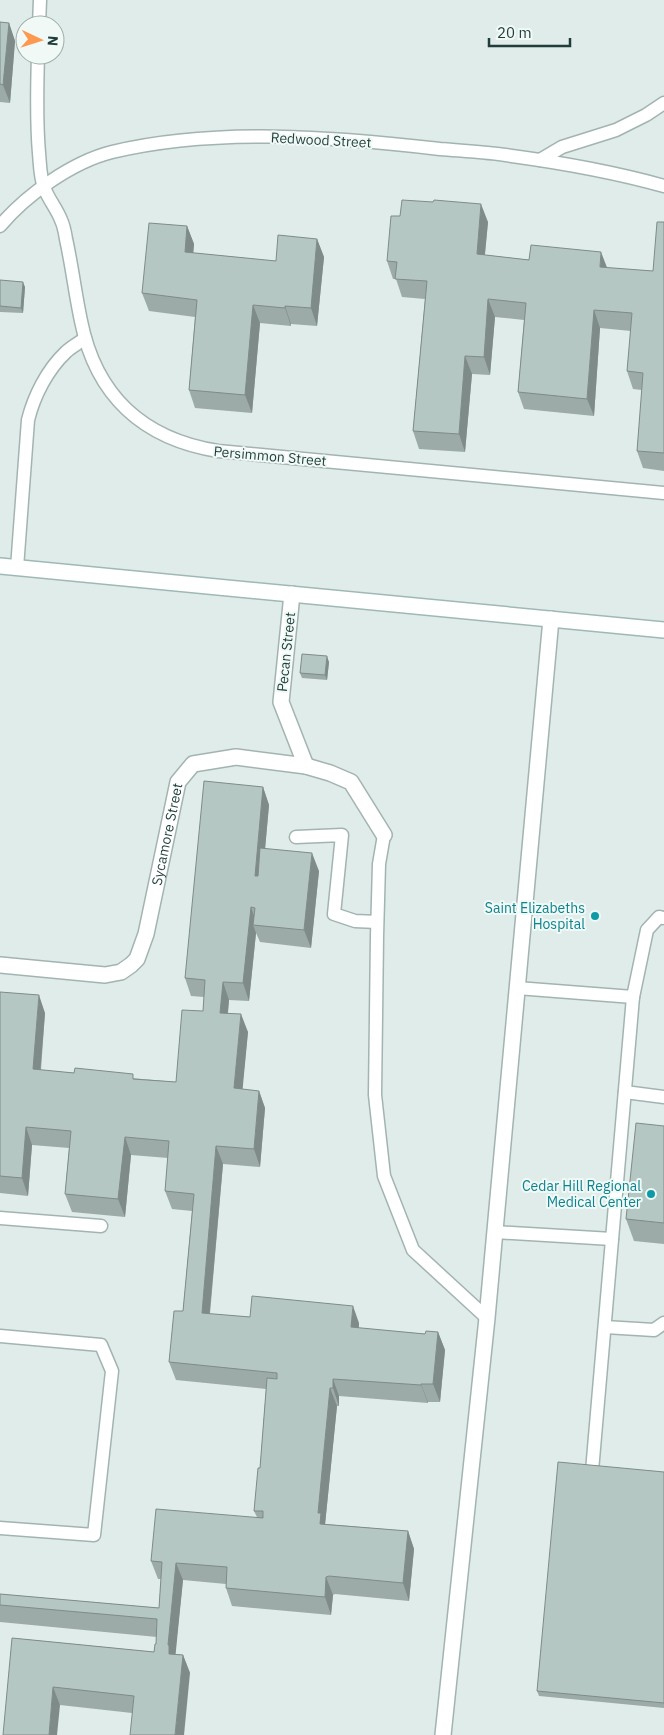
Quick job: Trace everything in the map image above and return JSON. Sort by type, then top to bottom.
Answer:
[{"type":"street","points":[[0,566],[664,630]]},
{"type":"street","name":"Pecan Street","points":[[292,594],[281,702],[306,766]]},
{"type":"street","points":[[443,1735],[487,1318],[551,619]]},
{"type":"street","name":"Sycamore Street","points":[[0,965],[105,974],[121,972],[137,959],[146,934],[178,782],[193,764],[236,757],[306,766],[351,782],[384,835]]},
{"type":"lane","points":[[39,15],[40,0]]},
{"type":"lane","name":"Persimmon Street","points":[[38,65],[37,128],[44,186],[62,222],[73,269],[85,338],[99,373],[108,389],[122,405],[150,428],[194,447],[218,451],[664,492]]},
{"type":"lane","points":[[540,160],[562,147],[616,130],[646,115],[664,103]]},
{"type":"lane","name":"Redwood Street","points":[[0,226],[23,203],[44,186],[67,172],[111,152],[212,139],[275,138],[351,141],[478,152],[540,160],[610,173],[664,186]]},
{"type":"lane","points":[[17,568],[28,420],[32,406],[47,376],[56,364],[66,352],[85,338]]},
{"type":"lane","points":[[296,837],[342,835],[334,914],[355,921],[377,922]]},
{"type":"lane","points":[[384,835],[379,864],[375,1095],[384,1176],[413,1250],[487,1318]]},
{"type":"lane","points":[[592,1470],[633,997],[647,930],[660,917],[664,918]]},
{"type":"lane","points":[[517,988],[633,997]]},
{"type":"lane","points":[[625,1092],[664,1097]]},
{"type":"lane","points":[[0,1218],[101,1226]]},
{"type":"lane","points":[[495,1232],[612,1239]]},
{"type":"lane","points":[[604,1327],[654,1330],[664,1322]]},
{"type":"lane","points":[[0,1336],[101,1346],[112,1371],[94,1535],[0,1528]]},
{"type":"building","points":[[0,22],[9,23],[3,85],[0,84]]},
{"type":"building","points":[[402,200],[433,202],[434,200],[481,204],[477,254],[529,260],[531,245],[601,252],[600,267],[653,271],[657,222],[664,222],[664,453],[637,451],[643,373],[627,371],[632,313],[594,310],[587,399],[518,392],[526,303],[488,299],[484,357],[465,356],[459,434],[413,431],[427,281],[395,279],[397,262],[387,261],[391,216],[400,216]]},
{"type":"building","points":[[149,223],[187,226],[185,252],[276,261],[278,235],[317,239],[311,308],[253,305],[245,395],[189,390],[197,300],[142,293]]},
{"type":"building","points":[[0,280],[23,282],[21,308],[0,306]]},
{"type":"building","points":[[302,654],[327,656],[325,675],[300,673]]},
{"type":"building","points":[[204,781],[263,787],[255,876],[258,876],[260,848],[312,853],[304,930],[253,925],[255,908],[251,907],[243,983],[223,982],[220,1013],[241,1014],[234,1088],[259,1091],[254,1149],[216,1146],[202,1313],[250,1317],[252,1296],[353,1306],[351,1327],[425,1334],[426,1331],[438,1332],[433,1384],[421,1385],[333,1379],[333,1388],[330,1388],[318,1513],[321,1513],[320,1524],[408,1531],[403,1583],[329,1576],[326,1577],[325,1597],[226,1588],[227,1567],[176,1563],[168,1645],[169,1654],[183,1655],[175,1735],[130,1735],[134,1696],[53,1687],[49,1735],[3,1735],[12,1638],[154,1652],[157,1619],[0,1605],[0,1594],[159,1608],[162,1562],[151,1561],[156,1509],[263,1518],[263,1511],[254,1511],[258,1468],[260,1468],[267,1378],[277,1379],[277,1373],[169,1362],[174,1311],[183,1311],[194,1194],[165,1191],[169,1141],[125,1137],[118,1199],[65,1194],[71,1131],[26,1127],[22,1178],[0,1176],[0,992],[39,995],[33,1069],[74,1073],[75,1068],[133,1074],[133,1079],[176,1082],[182,1010],[203,1011],[205,980],[185,978]]},
{"type":"building","points":[[636,1123],[664,1126],[664,1223],[626,1219]]},
{"type":"building","points":[[558,1462],[664,1472],[664,1703],[537,1691]]},
{"type":"place","name":"Saint Elizabeths Hospital","points":[[595,916]]},
{"type":"place","name":"Cedar Hill Regional Medical Center","points":[[651,1194]]}]
